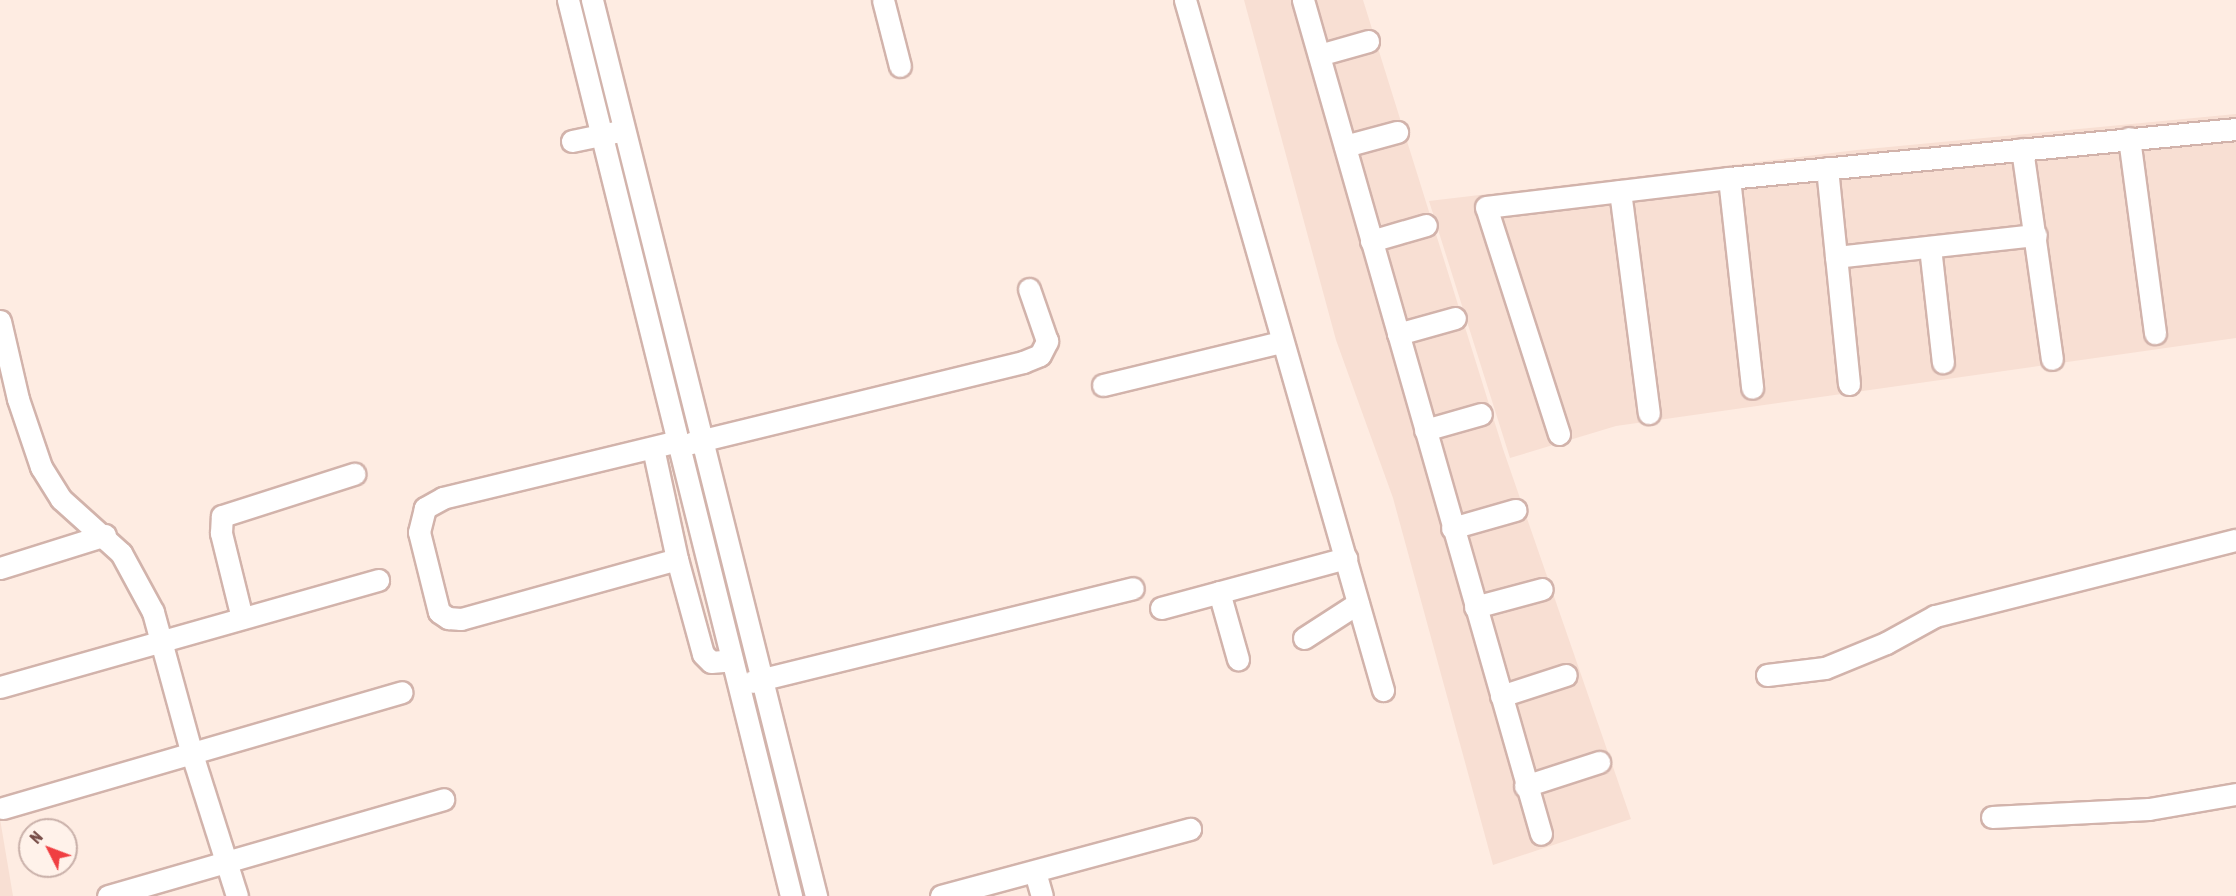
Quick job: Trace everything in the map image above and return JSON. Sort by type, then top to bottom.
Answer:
[{"type":"street","points":[[568,0],[791,896]]},
{"type":"street","points":[[592,0],[816,896]]},
{"type":"street","points":[[883,0],[900,66]]},
{"type":"street","points":[[1185,0],[1281,342],[1383,690]]},
{"type":"street","points":[[1304,0],[1525,786],[1541,834]]},
{"type":"street","points":[[1319,56],[1368,41]]},
{"type":"street","points":[[585,69],[609,65]]},
{"type":"street","points":[[1559,434],[1486,207],[1729,178],[2236,129]]},
{"type":"street","points":[[572,141],[626,130]]},
{"type":"street","points":[[1345,146],[1397,132]]},
{"type":"street","points":[[2129,138],[2155,333]]},
{"type":"street","points":[[2022,149],[2052,359]]},
{"type":"street","points":[[1827,168],[1849,384]]},
{"type":"street","points":[[1729,178],[1752,388]]},
{"type":"street","points":[[1620,191],[1649,413]]},
{"type":"street","points":[[1371,241],[1426,225]]},
{"type":"street","points":[[1836,257],[2036,235]]},
{"type":"street","points":[[632,253],[654,246]]},
{"type":"street","points":[[1930,247],[1943,362]]},
{"type":"street","points":[[677,559],[461,619],[448,618],[439,612],[419,532],[425,508],[443,498],[653,447],[703,441],[1023,362],[1040,355],[1047,341],[1029,289]]},
{"type":"street","points":[[1398,334],[1455,318]]},
{"type":"street","points":[[0,321],[18,399],[41,467],[62,499],[105,535],[145,592],[161,639],[191,751],[237,896]]},
{"type":"street","points":[[1103,385],[1281,342]]},
{"type":"street","points":[[1425,429],[1480,414]]},
{"type":"street","points":[[653,447],[677,559],[703,654],[711,662],[732,660]]},
{"type":"street","points":[[242,618],[221,533],[222,516],[354,474]]},
{"type":"street","points":[[1452,528],[1515,510]]},
{"type":"street","points":[[0,568],[105,535]]},
{"type":"street","points":[[1767,675],[1825,668],[1886,643],[1935,616],[2236,540]]},
{"type":"street","points":[[1161,608],[1346,558]]},
{"type":"street","points":[[0,687],[161,639],[378,580]]},
{"type":"street","points":[[738,685],[1133,588]]},
{"type":"street","points":[[1475,607],[1542,589]]},
{"type":"street","points":[[1219,592],[1238,659]]},
{"type":"street","points":[[1304,638],[1358,603]]},
{"type":"street","points":[[1501,696],[1566,675]]},
{"type":"street","points":[[3,808],[191,751],[401,692]]},
{"type":"street","points":[[1525,786],[1599,762]]},
{"type":"street","points":[[1992,817],[2149,809],[2236,794]]},
{"type":"street","points":[[108,896],[443,799]]},
{"type":"street","points":[[941,896],[1190,829]]},
{"type":"street","points":[[1035,872],[1042,896]]},
{"type":"shaded area","points":[[1244,0],[1363,0],[1503,449],[1631,819],[1493,865],[1393,498],[1336,340]]},
{"type":"shaded area","points":[[2236,114],[2236,338],[1616,426],[1510,458],[1429,201],[1857,150]]},
{"type":"shaded area","points":[[0,819],[13,896],[0,896]]}]
